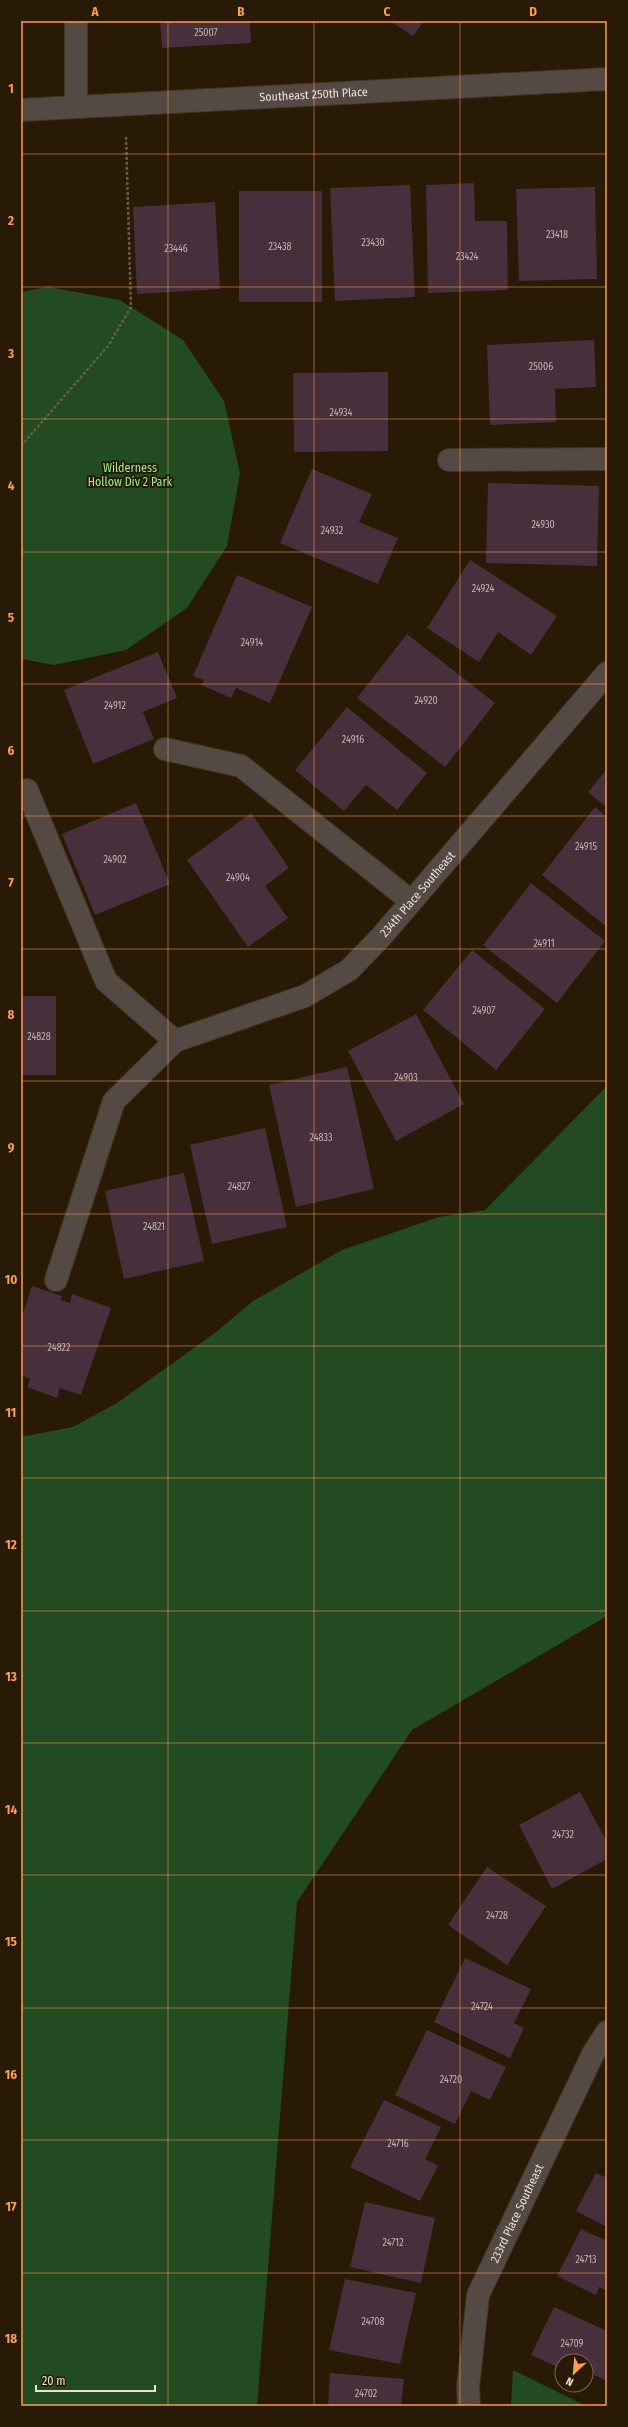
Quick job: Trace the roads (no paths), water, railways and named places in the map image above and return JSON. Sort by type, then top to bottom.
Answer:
[{"type":"street","points":[[76,21],[76,107]]},
{"type":"street","name":"Southeast 250th Place","points":[[21,110],[607,79]]},
{"type":"street","points":[[449,460],[607,459]]},
{"type":"street","name":"234th Place Southeast","points":[[175,1040],[305,996],[349,970],[411,901],[607,673]]},
{"type":"street","points":[[165,749],[241,766],[411,901]]},
{"type":"street","points":[[27,790],[106,981],[175,1040],[114,1101],[56,1280]]},
{"type":"street","name":"233rd Place Southeast","points":[[468,2406],[468,2387],[478,2295],[593,2054],[607,2032]]},
{"type":"park label","name":"Wilderness Hollow Div 2 Park","points":[[130,475]]}]
